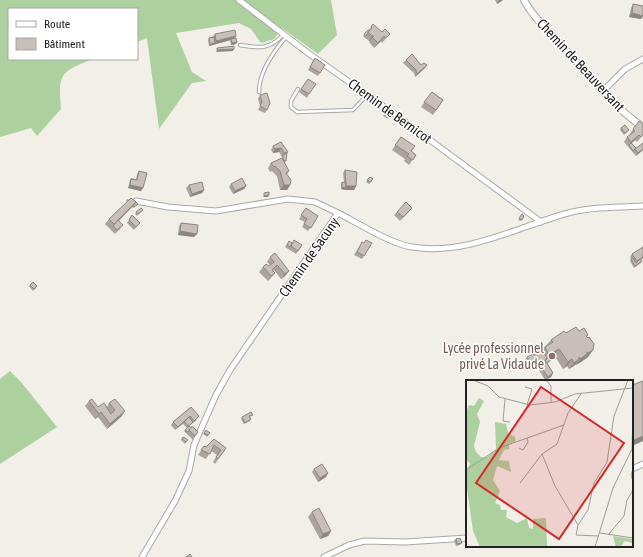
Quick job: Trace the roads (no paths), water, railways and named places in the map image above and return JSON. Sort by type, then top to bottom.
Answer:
[{"type":"street","name":"Chemin de Bernicot","points":[[239,0],[541,222]]},
{"type":"street","name":"Chemin de Beauversant","points":[[524,0],[539,21],[603,91],[619,108],[643,127]]},
{"type":"street","points":[[603,91],[625,69],[643,59]]},
{"type":"street","points":[[136,201],[168,207],[216,211],[288,199],[315,202],[338,213]]},
{"type":"street","name":"Chemin de Sacuny","points":[[142,557],[175,501],[188,471],[194,445],[216,395],[230,370],[338,213],[410,247],[431,249],[478,242],[541,222],[585,211],[608,207],[643,206]]},
{"type":"street","points":[[633,469],[643,464]]},
{"type":"street","points":[[324,557],[349,545],[365,541],[405,542],[466,538]]},
{"type":"lane","points":[[240,45],[258,47],[271,45],[285,35]]},
{"type":"lane","points":[[259,92],[261,80],[267,66],[285,35]]},
{"type":"lane","points":[[298,89],[290,104],[291,107],[297,112],[353,110],[368,95]]},
{"type":"place","name":"Lycée professionnel privé La Vidaude","points":[[552,356]]}]
